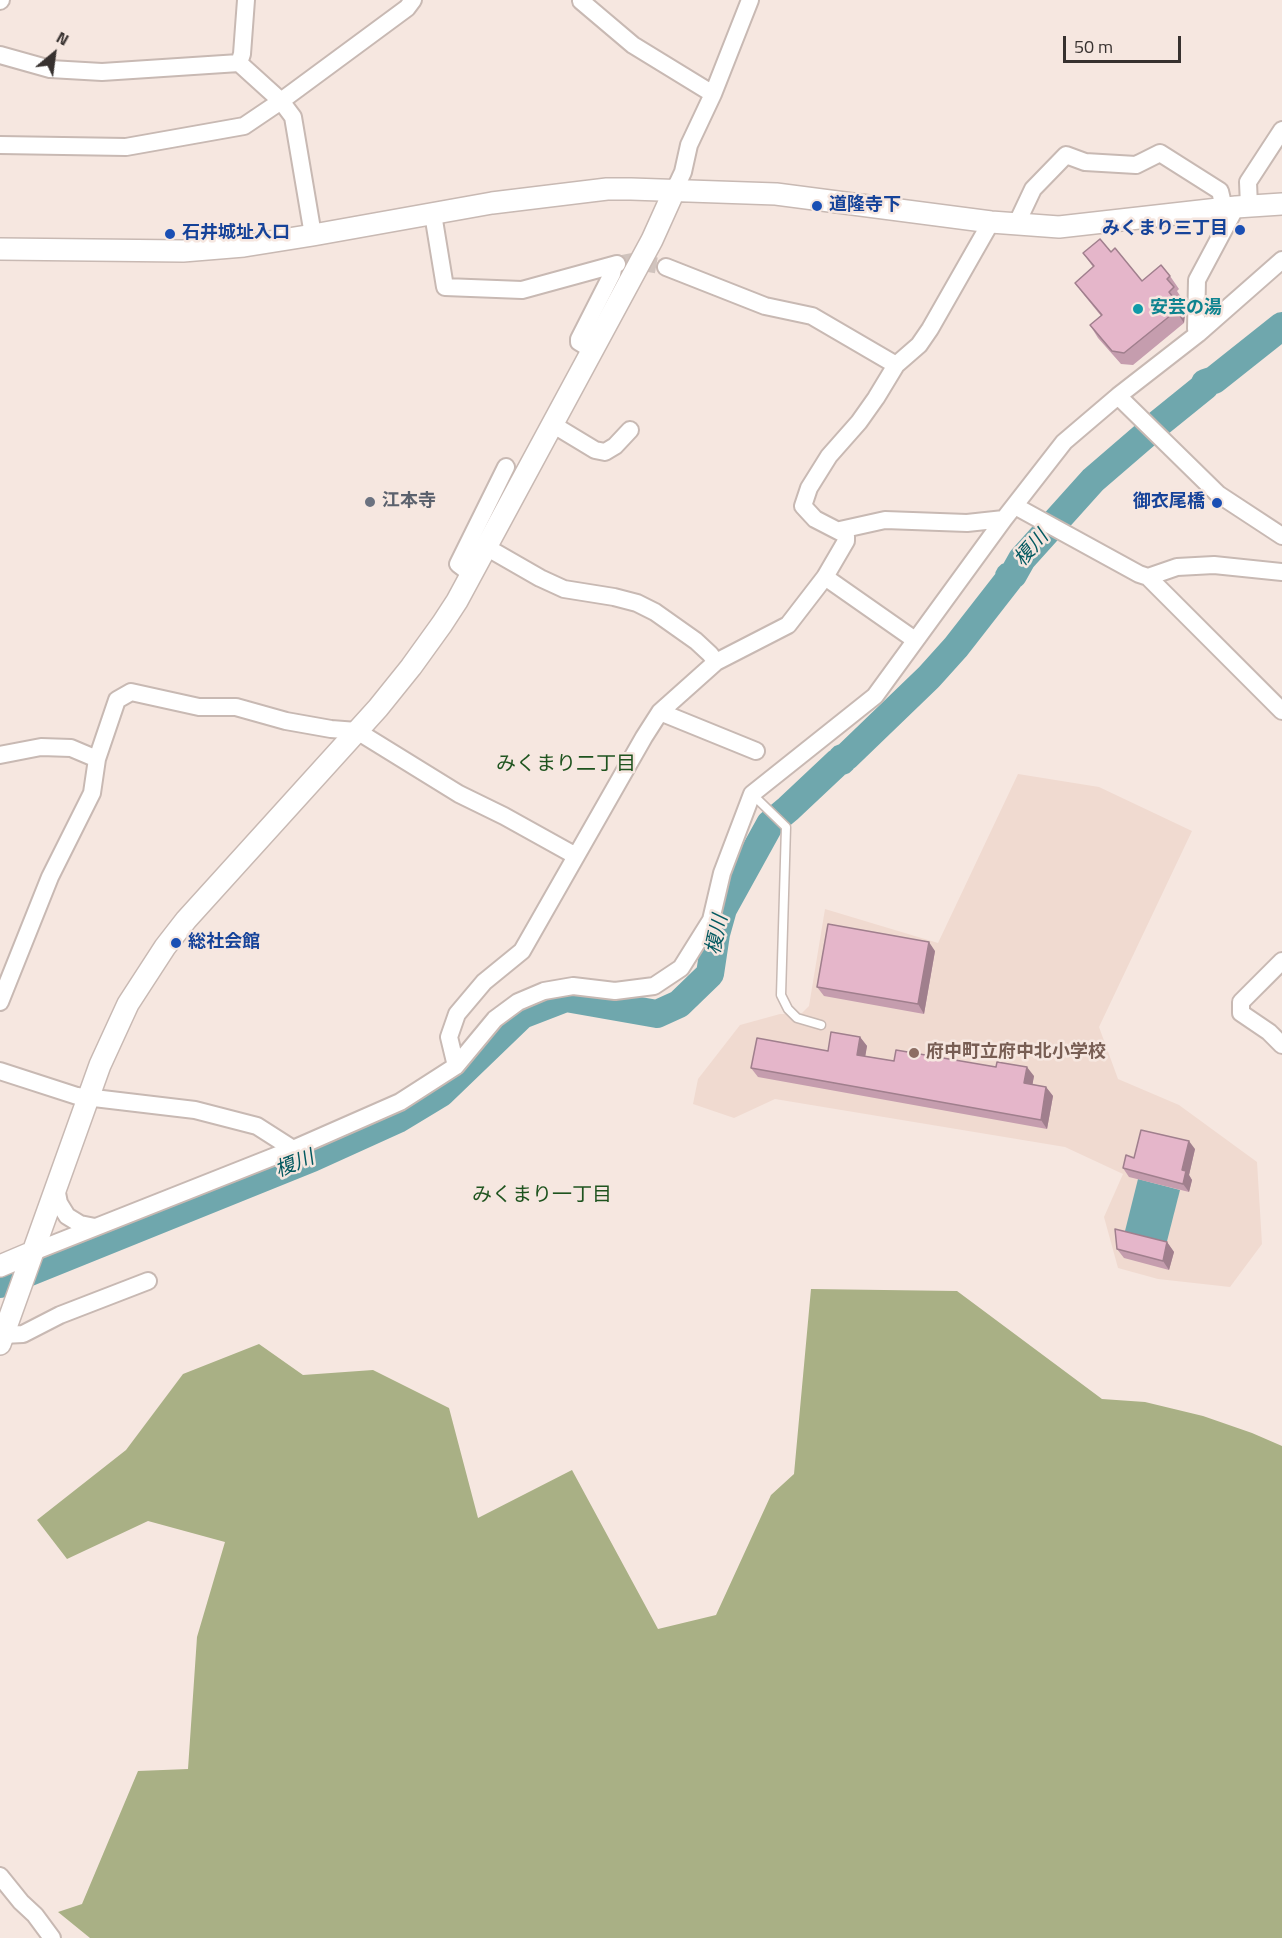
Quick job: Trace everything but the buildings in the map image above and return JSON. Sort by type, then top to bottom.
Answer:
[{"type":"street","points":[[239,63],[242,54],[246,0]]},
{"type":"street","points":[[0,145],[126,147],[244,126],[407,8],[413,0]]},
{"type":"street","points":[[2,1339],[100,1065],[123,1014],[165,946],[395,687],[427,645],[456,601],[652,240],[683,172],[689,146],[750,0]]},
{"type":"street","points":[[581,1],[633,45],[712,94]]},
{"type":"street","points":[[0,55],[50,69],[102,72],[239,63],[281,101],[293,117],[314,236]]},
{"type":"street","points":[[1199,333],[1196,329],[1197,280],[1248,182],[1282,130]]},
{"type":"street","points":[[1016,225],[1033,189],[1066,154],[1085,162],[1136,165],[1160,153],[1220,191],[1236,207]]},
{"type":"street","points":[[0,249],[183,251],[244,246],[314,236],[492,202],[631,189],[776,194],[1016,225],[1059,227],[1282,204]]},
{"type":"street","points":[[434,214],[445,287],[522,290],[615,264],[579,339],[579,342],[592,350]]},
{"type":"street","points":[[456,1066],[449,1037],[457,1014],[484,982],[522,951],[660,712],[716,662],[788,625],[825,577],[846,541],[846,535],[815,519],[803,506],[809,488],[829,456],[859,422],[876,398],[896,365],[919,345],[930,329],[991,222]]},
{"type":"street","points":[[0,1266],[31,1256],[95,1227],[293,1149],[400,1102],[456,1066],[495,1019],[518,1002],[544,991],[573,986],[615,991],[654,986],[681,968],[711,920],[722,873],[752,794],[875,696],[1064,442],[1118,396],[1199,333],[1282,260]]},
{"type":"street","points":[[666,267],[765,306],[812,315],[896,365]]},
{"type":"street","points":[[1118,396],[1218,494],[1282,536]]},
{"type":"street","points":[[552,424],[595,450],[605,453],[630,430]]},
{"type":"street","points":[[471,574],[458,564],[506,468]]},
{"type":"street","points":[[840,530],[885,519],[967,523],[1010,512],[1148,577],[1282,711]]},
{"type":"street","points":[[486,547],[564,589],[637,603],[655,612],[696,641],[716,662]]},
{"type":"street","points":[[1148,577],[1177,567],[1214,565],[1282,572]]},
{"type":"street","points":[[825,577],[915,640]]},
{"type":"street","points":[[0,1002],[50,877],[92,793],[97,759],[117,700],[132,692],[199,707],[236,707],[286,721],[357,731],[459,794],[576,856]]},
{"type":"street","points":[[660,712],[756,751]]},
{"type":"street","points":[[0,754],[41,747],[71,748],[97,759]]},
{"type":"street","points":[[1282,961],[1241,1002],[1241,1013],[1269,1032],[1282,1045]]},
{"type":"street","points":[[0,1071],[77,1096],[195,1110],[257,1126],[293,1149]]},
{"type":"street","points":[[56,1188],[59,1203],[67,1216],[80,1224],[95,1227]]},
{"type":"street","points":[[2,1339],[23,1334],[60,1315],[148,1281]]},
{"type":"street","points":[[0,1876],[52,1938]]},
{"type":"lane","points":[[752,794],[786,827],[782,995],[788,1009],[797,1018],[821,1025]]},
{"type":"shaded area","name":"府中町立府中北小学校","points":[[1018,774],[1099,787],[1192,831],[1099,1027],[1118,1079],[1179,1105],[1257,1162],[1262,1244],[1230,1287],[1158,1279],[1118,1268],[1104,1217],[1123,1174],[1065,1147],[775,1099],[734,1118],[693,1104],[698,1079],[740,1025],[780,1014],[801,1014],[809,1006],[825,909],[938,943]]},
{"type":"green space","points":[[811,1289],[957,1291],[1102,1399],[1145,1402],[1203,1416],[1282,1446],[1282,1938],[90,1938],[58,1912],[82,1904],[138,1771],[188,1769],[197,1637],[225,1542],[148,1521],[67,1559],[37,1520],[126,1450],[183,1374],[259,1344],[303,1375],[373,1370],[449,1408],[478,1518],[572,1470],[658,1629],[716,1615],[771,1495],[794,1474]]},
{"type":"water","points":[[1138,1179],[1180,1190],[1165,1249],[1123,1239]]},
{"type":"waterway","name":"榎川","points":[[0,1284],[312,1158],[398,1119],[441,1093],[522,1015],[566,998],[657,1014],[679,1004],[710,974],[716,934],[723,909],[770,824],[838,762],[842,761],[842,758],[846,757],[929,677],[956,647],[1009,576],[1013,575],[1022,559],[1093,480],[1205,386],[1205,383],[1214,380],[1282,326]]},
{"type":"tunnel","points":[[617,264],[632,261],[666,267]]},
{"type":"place","name":"道隆寺下","points":[[817,206]]},
{"type":"place","name":"みくまり三丁目","points":[[1240,230]]},
{"type":"place","name":"石井城址入口","points":[[170,234]]},
{"type":"place","name":"安芸の湯","points":[[1138,309]]},
{"type":"place","name":"江本寺","points":[[370,502]]},
{"type":"place","name":"御衣尾橋","points":[[1217,503]]},
{"type":"place","name":"総社会館","points":[[176,943]]},
{"type":"place","name":"府中町立府中北小学校","points":[[914,1053]]},
{"type":"district","name":"みくまり二丁目","points":[[566,765]]},
{"type":"district","name":"みくまり一丁目","points":[[542,1196]]}]
